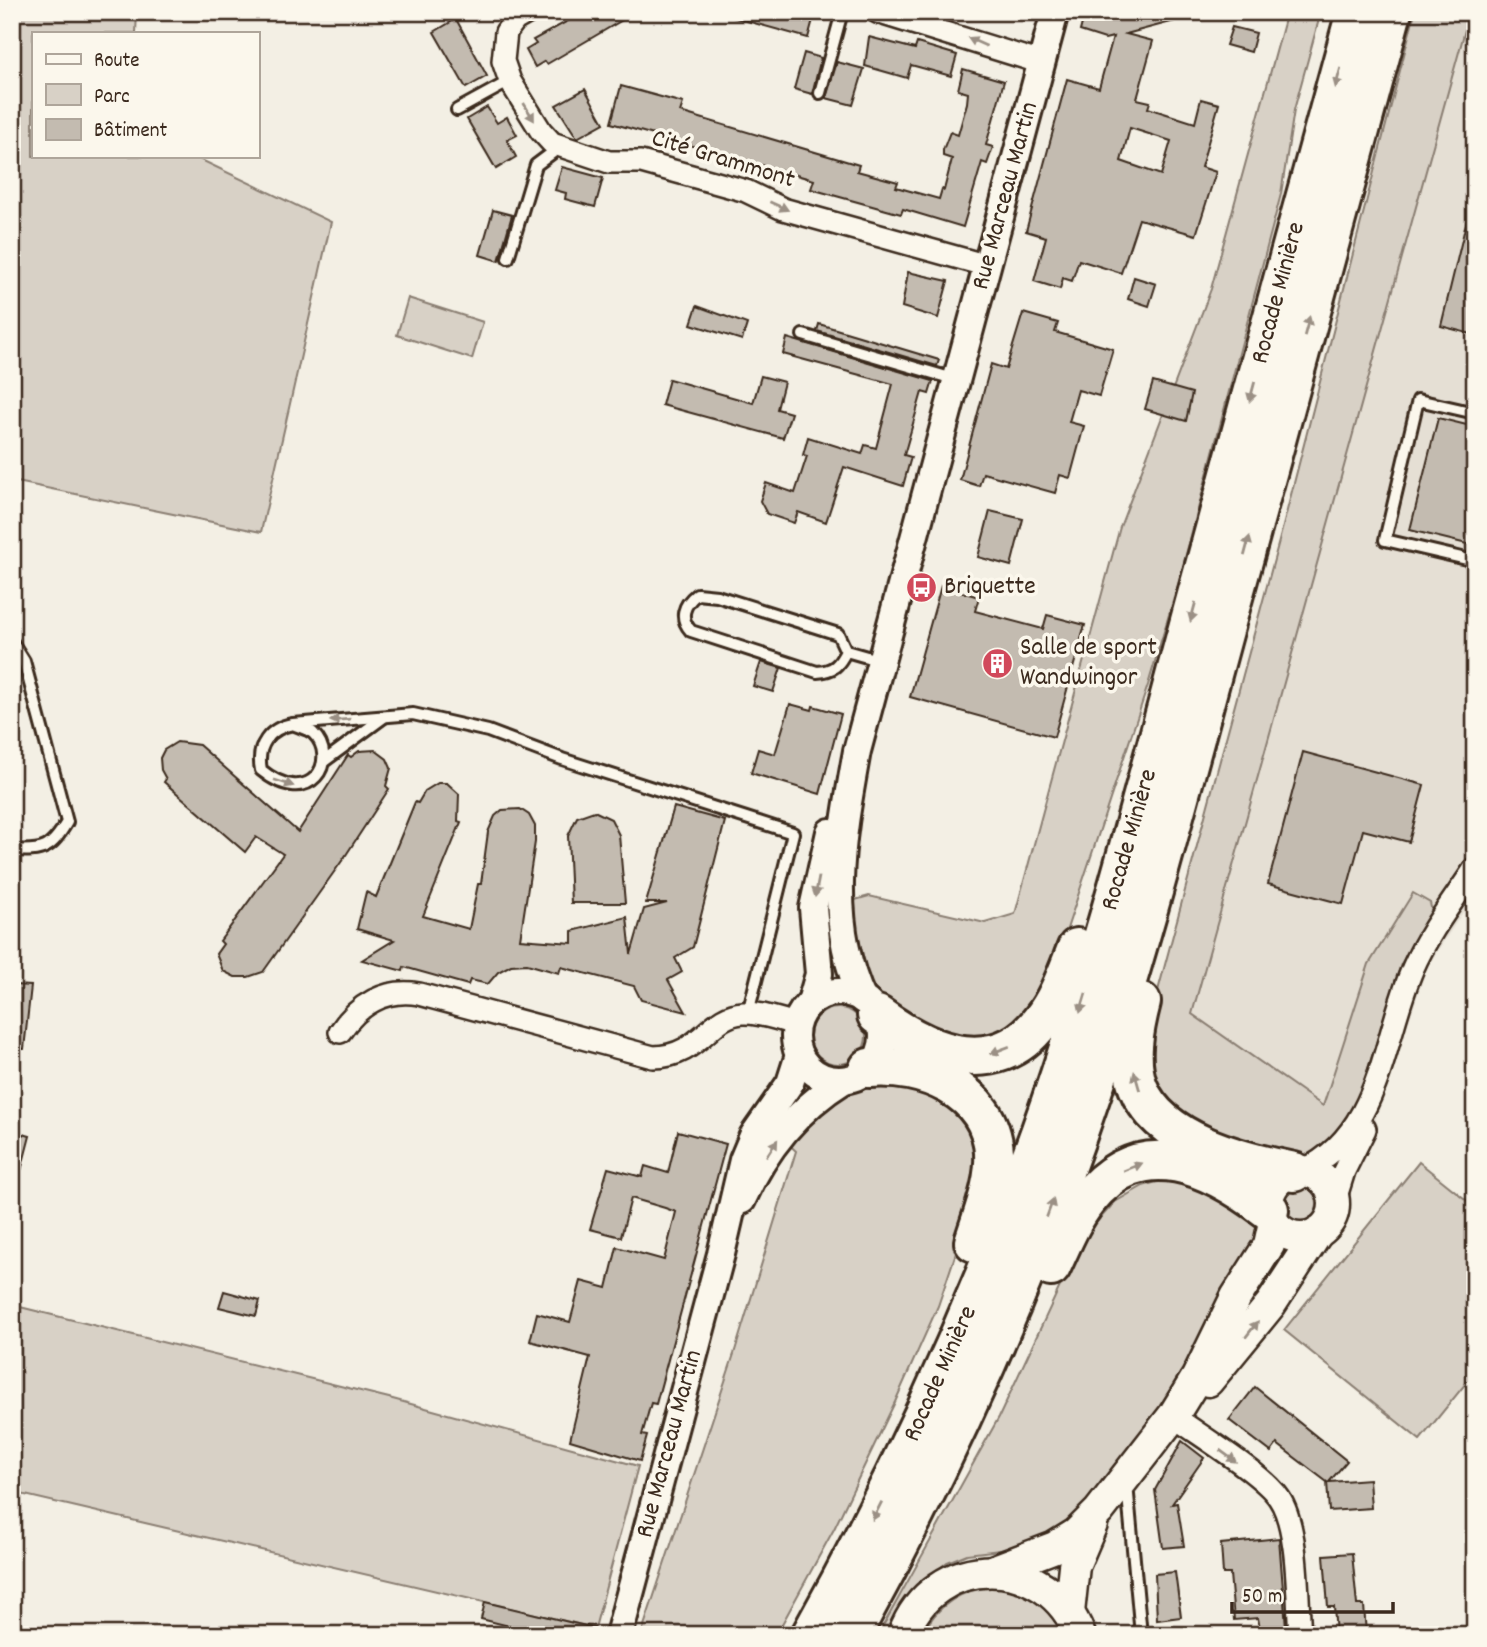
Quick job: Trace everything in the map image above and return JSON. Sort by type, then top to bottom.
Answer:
[{"type":"highway","name":"Rocade Minière","points":[[851,1635],[980,1379],[1069,1156],[1117,1015],[1192,680],[1356,12]]},
{"type":"highway","name":"Rocade Minière","points":[[811,1635],[908,1450],[982,1283],[1041,1130],[1103,935],[1192,680],[1392,12]]},
{"type":"highway","points":[[870,1007],[928,1046],[960,1056],[984,1055],[1008,1047],[1040,1023],[1058,992],[1192,680]]},
{"type":"highway","points":[[1192,680],[1192,815],[1137,1018],[1133,1059],[1135,1077],[1147,1104],[1189,1139],[1266,1166],[1298,1171]]},
{"type":"highway","points":[[857,1074],[904,1067],[950,1084],[980,1112],[990,1132],[994,1153],[992,1178],[982,1218],[927,1374],[908,1450]]},
{"type":"highway","points":[[880,1582],[952,1472],[1067,1233],[1095,1191],[1113,1177],[1141,1163],[1168,1160],[1211,1172],[1271,1216]]},
{"type":"main road","points":[[903,1634],[920,1605],[943,1585],[1055,1548],[1076,1534],[1099,1511],[1173,1416],[1208,1381],[1247,1335],[1318,1232],[1329,1222],[1334,1203],[1331,1188],[1324,1180],[1298,1171],[1280,1178],[1274,1185],[1269,1245],[1236,1297],[1206,1360],[1173,1416]]},
{"type":"main road","points":[[1271,1216],[1291,1236],[1302,1237],[1318,1232]]},
{"type":"main road","points":[[1079,1627],[1074,1566],[1099,1511]]},
{"type":"main road","points":[[992,1571],[1031,1580],[1057,1597],[1079,1627]]},
{"type":"street","name":"Cité Grammont","points":[[528,12],[510,25],[503,42],[503,61],[510,81],[541,131],[560,147],[609,162],[641,162],[720,184],[798,213],[988,266]]},
{"type":"street","points":[[877,12],[962,36],[983,46],[1042,63]]},
{"type":"street","name":"Rue Marceau Martin","points":[[619,1635],[722,1254],[747,1147],[786,1091],[799,1055],[795,1043],[796,1024],[811,1002],[819,974],[812,920],[817,881],[838,804],[857,751],[1055,12]]},
{"type":"street","name":"Rue Marceau Martin","points":[[722,1254],[747,1190],[777,1140],[808,1105],[857,1074],[880,1053],[883,1040],[847,956],[839,899],[841,847],[857,751]]},
{"type":"street","points":[[1298,1171],[1324,1159],[1357,1125],[1373,1090],[1416,960],[1475,868]]},
{"type":"street","points":[[340,1032],[363,1006],[389,994],[409,992],[641,1054],[663,1056],[684,1051],[727,1017],[748,1013],[796,1024]]},
{"type":"street","points":[[811,1002],[837,992],[870,1007]]},
{"type":"street","points":[[799,1055],[817,1075],[857,1074]]},
{"type":"street","points":[[1334,1203],[1344,1171],[1366,1126],[1373,1090]]},
{"type":"street","points":[[1173,1416],[1259,1478],[1279,1498],[1290,1529],[1300,1635]]},
{"type":"lane","points":[[820,93],[842,12]]},
{"type":"lane","points":[[457,110],[510,81]]},
{"type":"lane","points":[[508,258],[536,165],[560,147]]},
{"type":"lane","points":[[803,335],[957,380]]},
{"type":"lane","points":[[1475,413],[1418,400],[1385,540],[1475,561]]},
{"type":"lane","points":[[846,651],[839,664],[829,671],[817,672],[691,631],[685,624],[683,615],[688,601],[697,594],[717,596],[838,634],[846,651],[881,661]]},
{"type":"lane","points":[[12,642],[24,661],[67,822],[54,843],[36,852],[12,850]]},
{"type":"lane","points":[[387,716],[323,762],[315,779],[304,786],[291,787],[276,783],[261,770],[258,757],[263,743],[279,726],[293,724],[387,716],[413,714],[488,731],[562,759],[793,832],[748,1013]]},
{"type":"lane","points":[[293,724],[312,732],[320,743],[323,762]]},
{"type":"lane","points":[[1126,1476],[1141,1635]]},
{"type":"shaded area","points":[[1475,12],[1475,894],[1427,967],[1371,1134],[1323,1106],[1191,1014],[1467,23]]},
{"type":"green space","points":[[12,12],[137,12],[136,32],[32,32],[32,158],[197,158],[331,222],[261,532],[12,481]]},
{"type":"green space","points":[[1287,12],[1321,12],[1294,110],[1281,194],[1179,581],[1148,685],[1047,989],[1002,1034],[963,1041],[895,1017],[872,991],[855,960],[848,902],[869,896],[985,923],[1015,914],[1120,527],[1211,289]]},
{"type":"green space","points":[[1415,12],[1475,12],[1475,25],[1467,23],[1192,1014],[1323,1106],[1369,964],[1413,893],[1430,903],[1432,912],[1401,964],[1351,1123],[1320,1151],[1300,1157],[1210,1137],[1156,1091],[1148,1066],[1149,1032]]},
{"type":"green space","points":[[408,298],[483,322],[472,359],[397,335]]},
{"type":"green space","points":[[838,1008],[849,1010],[858,1016],[864,1025],[864,1047],[858,1056],[849,1062],[838,1064],[827,1062],[818,1056],[812,1047],[810,1036],[812,1025],[818,1016],[827,1010]]},
{"type":"green space","points":[[876,1080],[922,1081],[970,1126],[980,1153],[966,1223],[938,1306],[834,1529],[776,1635],[641,1635],[734,1354],[796,1151],[786,1142],[829,1100]]},
{"type":"green space","points":[[1419,1162],[1475,1207],[1475,1372],[1420,1440],[1284,1330]]},
{"type":"green space","points":[[1173,1177],[1256,1217],[1260,1229],[1200,1356],[1069,1529],[1025,1547],[967,1554],[947,1562],[932,1575],[887,1635],[878,1635],[999,1417],[1076,1252],[1095,1224],[1115,1202],[1143,1186]]},
{"type":"green space","points":[[1300,1187],[1312,1192],[1317,1204],[1312,1216],[1300,1221],[1288,1216],[1283,1204],[1288,1192]]},
{"type":"green space","points":[[12,1305],[389,1398],[638,1466],[595,1628],[12,1492]]},
{"type":"green space","points":[[996,1587],[1008,1589],[1036,1602],[1051,1616],[1064,1635],[922,1635],[935,1615],[952,1600],[972,1591]]},
{"type":"building","points":[[584,12],[636,12],[547,64],[545,61],[535,67],[526,50],[536,44],[533,40]]},
{"type":"building","points":[[733,12],[815,12],[808,38],[732,17]]},
{"type":"building","points":[[1085,12],[1185,12],[1186,18],[1126,34],[1153,41],[1137,99],[1150,102],[1148,108],[1195,123],[1201,99],[1219,104],[1201,167],[1216,172],[1196,235],[1139,219],[1121,273],[1079,260],[1072,281],[1063,278],[1060,289],[1034,281],[1046,237],[1026,231],[1067,79],[1099,88],[1113,37],[1105,39],[1080,31]],"holes":[[[1130,128],[1171,141],[1161,175],[1121,161]]]},
{"type":"building","points":[[456,19],[487,76],[466,88],[434,32]]},
{"type":"building","points":[[1232,27],[1256,33],[1251,52],[1226,45]]},
{"type":"building","points":[[869,37],[915,49],[917,43],[957,55],[951,76],[911,65],[907,78],[865,66]]},
{"type":"building","points":[[804,53],[821,58],[812,94],[794,89]]},
{"type":"building","points":[[837,62],[864,69],[853,105],[826,98]]},
{"type":"building","points":[[963,69],[1004,81],[986,145],[993,147],[987,164],[982,162],[963,227],[903,209],[901,214],[811,189],[814,180],[611,123],[621,86],[683,103],[680,112],[859,165],[857,171],[898,182],[896,187],[939,199],[952,159],[943,156],[943,150],[950,132],[958,135],[967,103],[968,93],[958,90]]},
{"type":"building","points":[[585,89],[604,123],[577,138],[556,105]]},
{"type":"building","points":[[487,107],[497,123],[507,117],[517,135],[507,140],[516,157],[496,169],[467,119]]},
{"type":"building","points":[[562,167],[603,178],[595,207],[565,199],[566,193],[555,190]]},
{"type":"building","points":[[493,210],[512,215],[499,261],[480,255]]},
{"type":"building","points":[[1468,215],[1475,216],[1475,335],[1441,326]]},
{"type":"building","points":[[908,272],[948,281],[938,318],[902,307]]},
{"type":"building","points":[[1134,277],[1156,284],[1149,306],[1128,299]]},
{"type":"building","points":[[697,306],[747,324],[742,340],[691,324]]},
{"type":"building","points":[[1023,313],[1058,323],[1055,332],[1113,349],[1099,396],[1078,390],[1069,422],[1084,426],[1070,478],[1060,475],[1055,493],[983,473],[979,486],[960,480],[991,364],[1006,369]]},
{"type":"building","points":[[819,324],[939,360],[937,366],[817,331]]},
{"type":"building","points":[[787,338],[933,381],[929,394],[922,392],[904,455],[911,457],[903,486],[844,467],[826,522],[798,512],[794,523],[767,514],[760,501],[766,483],[795,493],[807,456],[803,455],[808,437],[862,454],[865,445],[876,448],[893,384],[783,354]]},
{"type":"building","points":[[761,376],[784,382],[777,409],[791,413],[783,438],[662,405],[669,379],[753,403]]},
{"type":"building","points":[[1153,382],[1192,393],[1186,421],[1145,409]]},
{"type":"building","points":[[1438,418],[1475,427],[1475,546],[1410,530]]},
{"type":"building","points":[[990,511],[1023,519],[1011,566],[978,557]]},
{"type":"building","name":"Salle de sport Wandwingor","points":[[941,586],[979,597],[975,611],[1043,629],[1047,615],[1085,625],[1054,737],[910,697]]},
{"type":"building","points":[[761,662],[781,668],[773,692],[753,686]]},
{"type":"building","points":[[790,704],[812,710],[813,706],[841,714],[820,794],[751,773],[758,749],[775,754]]},
{"type":"building","points":[[177,742],[199,745],[298,832],[348,755],[351,757],[359,751],[375,750],[387,759],[391,768],[386,786],[389,789],[263,972],[248,977],[235,977],[223,971],[216,954],[223,944],[220,941],[283,854],[256,837],[245,852],[164,782],[166,779],[161,770],[160,758],[164,750]]},
{"type":"building","points":[[1303,752],[1424,785],[1409,842],[1363,830],[1343,904],[1268,884]]},
{"type":"building","points":[[438,783],[447,783],[459,794],[458,821],[461,822],[423,916],[469,929],[478,884],[481,884],[488,832],[495,816],[502,810],[520,809],[529,815],[535,826],[535,842],[520,939],[572,943],[572,931],[627,917],[631,954],[644,909],[667,903],[646,903],[674,807],[725,821],[693,947],[675,958],[682,972],[668,980],[686,1012],[641,1000],[634,986],[561,967],[559,973],[527,964],[511,965],[498,972],[488,984],[470,980],[468,985],[404,967],[403,971],[362,960],[394,940],[357,929],[366,892],[376,897],[415,802],[418,803],[425,791]]},
{"type":"building","points":[[594,811],[611,819],[619,835],[625,903],[571,903],[568,836],[577,817]]},
{"type":"building","points":[[14,985],[31,986],[24,1049],[12,1049]]},
{"type":"building","points":[[12,1131],[30,1136],[18,1182],[12,1181]]},
{"type":"building","points":[[678,1131],[726,1144],[656,1404],[651,1403],[642,1435],[647,1436],[640,1461],[570,1440],[590,1357],[530,1341],[537,1313],[570,1322],[581,1281],[607,1288],[617,1247],[664,1260],[676,1212],[631,1198],[621,1237],[590,1229],[608,1168],[642,1177],[645,1166],[668,1173]]},
{"type":"building","points":[[224,1291],[260,1301],[256,1316],[219,1307]]},
{"type":"building","points":[[1255,1387],[1347,1461],[1329,1482],[1369,1479],[1371,1508],[1329,1511],[1327,1482],[1277,1444],[1271,1452],[1229,1420]]},
{"type":"building","points":[[1182,1441],[1204,1458],[1172,1504],[1177,1503],[1184,1546],[1163,1548],[1155,1490]]},
{"type":"building","points":[[1279,1538],[1286,1627],[1260,1629],[1258,1618],[1234,1620],[1230,1574],[1223,1574],[1221,1544]]},
{"type":"building","points":[[1352,1553],[1357,1605],[1364,1605],[1366,1635],[1336,1635],[1334,1607],[1328,1607],[1324,1555]]},
{"type":"building","points":[[1175,1572],[1181,1617],[1157,1620],[1155,1574]]},
{"type":"building","points":[[485,1602],[594,1628],[593,1635],[507,1635],[509,1626],[481,1619]]},
{"type":"place","name":"Briquette","points":[[921,587]]},
{"type":"place","name":"Salle de sport Wandwingor","points":[[997,663]]}]
